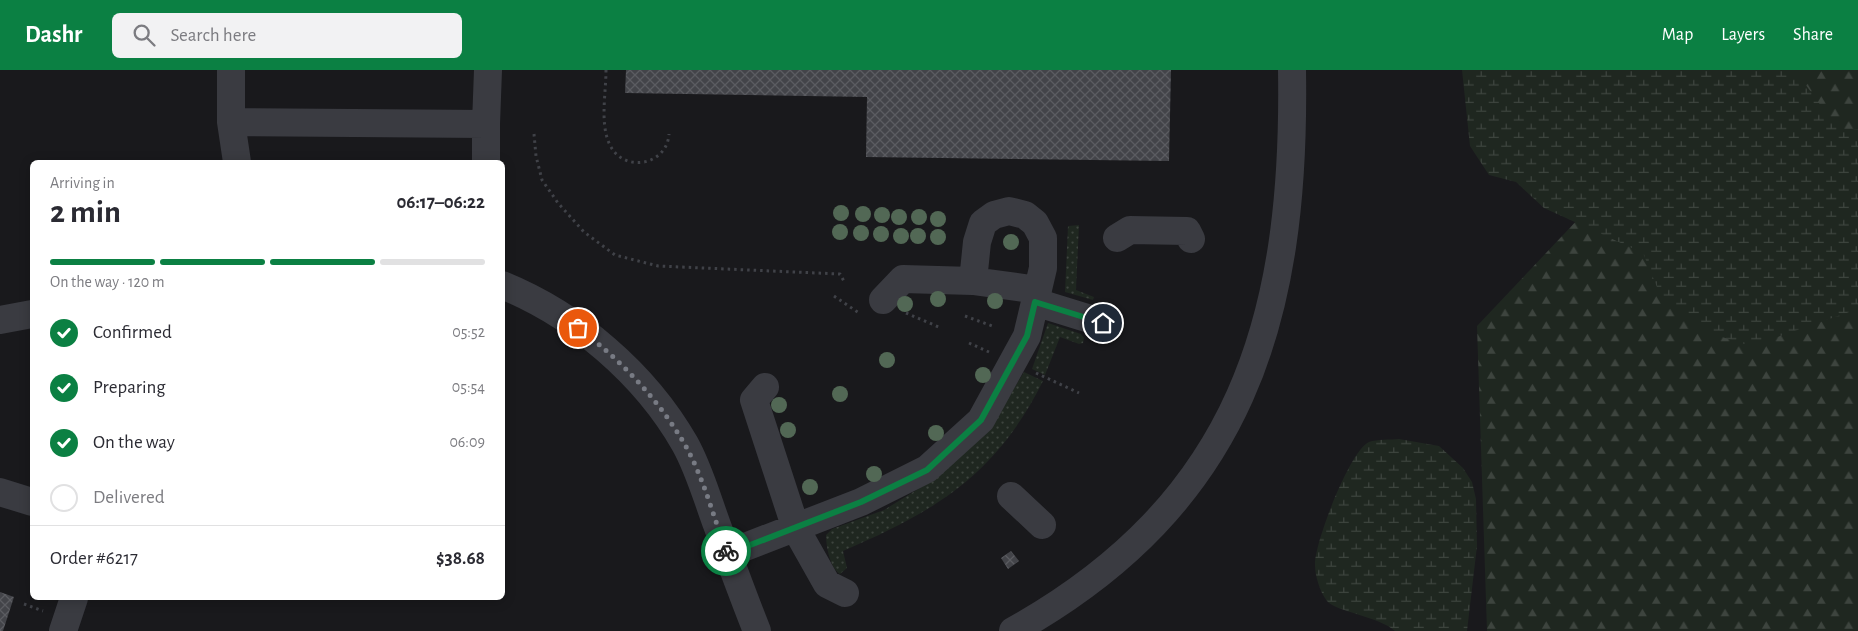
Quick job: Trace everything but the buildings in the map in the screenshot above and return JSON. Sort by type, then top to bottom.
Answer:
[{"type":"street","points":[[231,70],[230,122],[237,160]]},
{"type":"street","points":[[486,160],[488,70]]},
{"type":"street","points":[[1013,631],[1079,590],[1150,530],[1181,495],[1206,460],[1236,406],[1256,358],[1266,325],[1281,259],[1288,208],[1293,138],[1292,70]]},
{"type":"street","points":[[230,122],[486,124]]},
{"type":"street","points":[[727,554],[861,502],[927,470],[981,420],[1027,336],[1043,268],[1043,238],[1035,223],[1025,215],[1009,212],[994,215],[983,223],[977,242],[973,281]]},
{"type":"street","points":[[1117,238],[1130,230],[1187,231],[1191,239]]},
{"type":"street","points":[[883,300],[903,279],[973,281],[1036,296],[1103,323]]},
{"type":"street","points":[[505,286],[530,296],[563,316],[594,339],[646,390],[684,444],[698,473],[757,631]]},
{"type":"street","points":[[0,320],[30,314]]},
{"type":"street","points":[[765,388],[754,400],[796,528],[827,584],[845,593]]},
{"type":"street","points":[[0,492],[30,501]]},
{"type":"street","points":[[1010,496],[1042,525]]},
{"type":"street","points":[[63,631],[73,600]]},
{"type":"path","points":[[606,70],[605,120],[609,142],[616,154],[631,163],[648,162],[658,156],[669,144],[669,134]]},
{"type":"path","points":[[534,134],[536,156],[542,180],[584,232],[615,255],[658,266],[840,274],[845,283]]},
{"type":"path","points":[[834,296],[861,315]]},
{"type":"path","points":[[965,316],[994,327]]},
{"type":"path","points":[[921,320],[941,328]]},
{"type":"path","points":[[968,343],[988,352]]},
{"type":"path","points":[[1048,379],[1079,393]]},
{"type":"green space","points":[[1462,70],[1795,70],[1840,132],[1858,129],[1858,309],[1751,346],[1706,332],[1678,311],[1659,292],[1643,253],[1544,208],[1516,182],[1489,175],[1470,146]]},
{"type":"green space","points":[[1719,70],[1858,70],[1858,631],[1487,631],[1477,326]]},
{"type":"green space","points":[[1079,225],[1076,290],[1094,297],[1093,300],[1065,292],[1068,226]]},
{"type":"green space","points":[[1048,323],[1081,334],[1084,338],[1083,343],[1079,344],[1060,337],[1045,375],[1032,369]]},
{"type":"green space","points":[[1024,372],[1043,381],[1025,414],[1005,442],[984,466],[935,504],[907,521],[843,551],[847,568],[840,574],[829,556],[826,535],[832,529],[884,510],[923,486],[999,413]]},
{"type":"green space","points":[[1399,439],[1439,446],[1463,468],[1472,482],[1476,499],[1477,546],[1467,631],[1395,631],[1379,622],[1331,605],[1324,597],[1318,584],[1315,565],[1320,538],[1343,479],[1352,462],[1361,449],[1369,442]]},
{"type":"way so far","points":[[578,328],[594,339],[622,366],[646,390],[666,416],[684,444],[698,473],[726,551]]},
{"type":"route","points":[[726,551],[727,554],[861,502],[927,470],[981,420],[1027,336],[1035,302],[1103,323]]}]
